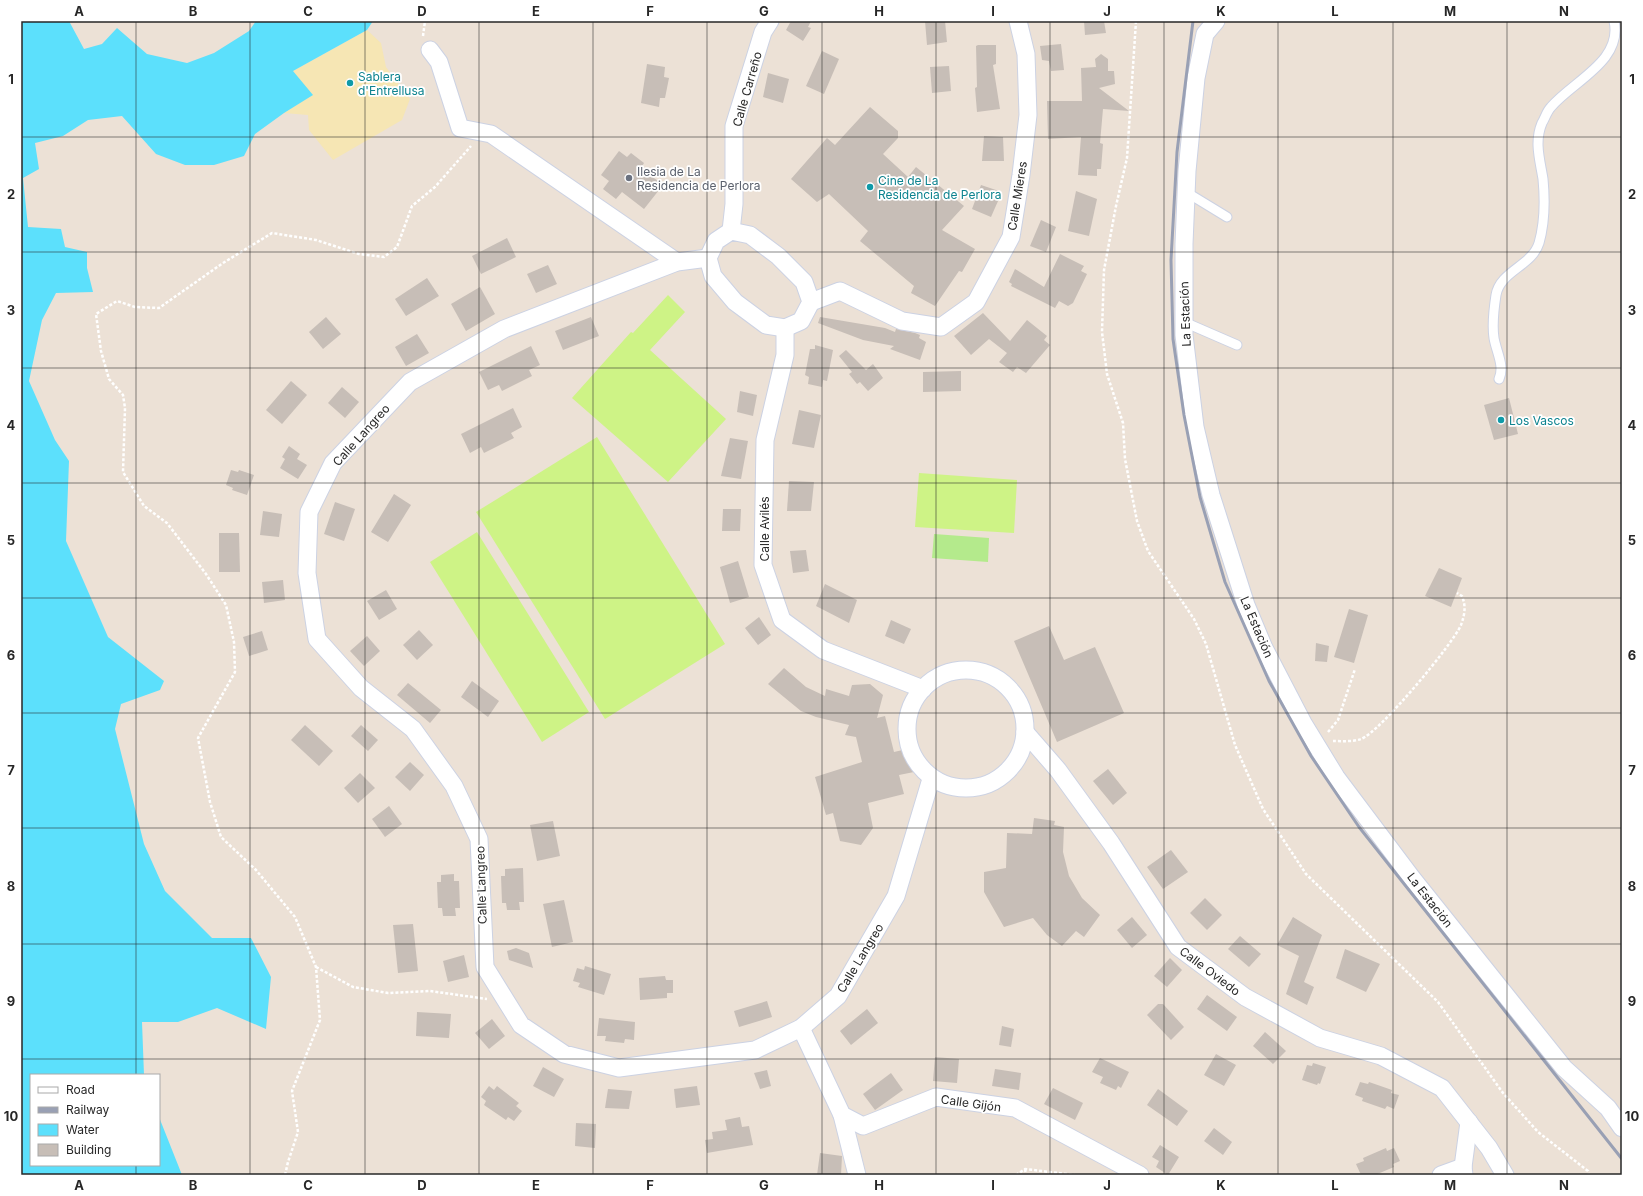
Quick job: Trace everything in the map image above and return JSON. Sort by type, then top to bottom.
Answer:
[{"type":"street","name":"Calle Carreño","points":[[731,231],[734,204],[734,126],[763,32],[770,21]]},
{"type":"street","name":"Calle Mieres","points":[[811,302],[840,291],[902,321],[941,327],[976,302],[1011,237],[1021,175],[1028,115],[1026,54],[1018,21]]},
{"type":"street","name":"La Estación","points":[[1216,21],[1205,34],[1196,78],[1186,192],[1184,322],[1195,427],[1211,495],[1246,605],[1268,655],[1303,723],[1336,777],[1412,878],[1564,1068],[1608,1108],[1622,1128]]},
{"type":"street","points":[[430,50],[439,62],[460,128],[491,134],[677,262]]},
{"type":"street","points":[[731,231],[750,235],[778,256],[804,282],[811,302],[801,321],[785,328],[766,325],[736,302],[713,276],[708,258],[716,241],[731,231]]},
{"type":"street","name":"Calle Langreo","points":[[708,258],[677,262],[504,329],[410,382],[333,463],[309,512],[308,573],[317,639],[361,688],[413,729],[454,786],[479,839],[485,967],[521,1025],[564,1054],[619,1068],[755,1050],[801,1028],[838,996],[896,896],[931,779]]},
{"type":"street","name":"Calle Avilés","points":[[785,328],[785,355],[765,440],[764,565],[782,620],[824,650],[922,689]]},
{"type":"street","points":[[956,671],[973,671],[990,676],[1005,685],[1016,699],[1023,715],[1024,732],[1021,750],[1012,765],[1000,777],[984,785],[967,788],[950,786],[931,779],[918,764],[909,746],[907,726],[911,706],[922,689],[939,677],[956,671]]},
{"type":"street","name":"Calle Oviedo","points":[[1024,732],[1058,770],[1111,843],[1178,947],[1245,997],[1320,1038],[1381,1056],[1442,1088],[1489,1148],[1505,1175]]},
{"type":"street","points":[[801,1028],[842,1115],[857,1175]]},
{"type":"street","name":"Calle Gijón","points":[[842,1115],[863,1126],[936,1098],[1015,1108],[1140,1175]]},
{"type":"street","points":[[1441,1175],[1464,1171],[1468,1122]]},
{"type":"lane","points":[[1499,379],[1502,372],[1494,337],[1496,294],[1501,281],[1528,258],[1539,244],[1545,206],[1537,140],[1542,124],[1550,107],[1602,60],[1612,47],[1616,30],[1614,21]]},
{"type":"lane","points":[[1186,192],[1227,217]]},
{"type":"lane","points":[[1184,322],[1237,345]]},
{"type":"path","points":[[285,1175],[298,1132],[292,1091],[320,1020],[316,967],[295,917],[256,870],[221,837],[210,802],[198,738],[235,672],[234,642],[226,605],[206,574],[166,523],[144,506],[123,472],[123,395],[109,379],[101,351],[96,314],[117,301],[134,307],[159,308],[223,263],[272,233],[316,240],[359,254],[384,257],[397,247],[412,206],[435,186],[472,146],[478,131]]},
{"type":"path","points":[[1315,742],[1361,739],[1387,719],[1440,655],[1460,626],[1466,606],[1462,596],[1457,593]]},
{"type":"path","points":[[1315,742],[1329,731],[1338,720],[1355,669]]},
{"type":"path","points":[[316,967],[353,987],[388,993],[430,991],[476,999],[505,1000]]},
{"type":"path","points":[[1016,1175],[1025,1169],[1075,1175]]},
{"type":"path","points":[[1025,1169],[1026,1175]]},
{"type":"green space","points":[[668,295],[685,312],[650,350],[726,419],[668,482],[572,398],[631,332],[633,333]]},
{"type":"green space","points":[[597,437],[725,644],[605,719],[476,512]]},
{"type":"green space","points":[[919,473],[1017,480],[1014,533],[915,527]]},
{"type":"green space","points":[[477,532],[589,712],[542,742],[430,562]]},
{"type":"green space","points":[[934,534],[989,538],[988,562],[932,558]]},
{"type":"sand","name":"Sablera d'Entrellusa","points":[[367,30],[381,43],[386,67],[410,99],[402,120],[333,160],[309,130],[308,115],[284,113],[312,95],[293,71]]},
{"type":"water","points":[[21,21],[69,21],[84,49],[102,44],[117,28],[147,54],[187,63],[214,53],[249,31],[256,21],[373,21],[367,30],[293,71],[313,95],[284,113],[255,134],[244,156],[214,165],[185,165],[156,154],[122,116],[88,120],[63,136],[35,143],[39,169],[23,178],[28,227],[61,229],[65,247],[87,252],[87,268],[93,292],[56,293],[42,320],[29,381],[55,440],[69,461],[66,541],[108,637],[164,681],[160,690],[121,704],[115,729],[144,844],[165,891],[212,938],[251,938],[271,977],[266,1029],[217,1008],[178,1022],[142,1022],[144,1074],[30,1074],[30,1166],[160,1166],[160,1120],[182,1175],[21,1175]]},
{"type":"building","points":[[791,21],[811,21],[808,27],[811,28],[803,41],[786,30]]},
{"type":"building","points":[[925,21],[945,21],[947,42],[927,45]]},
{"type":"building","points":[[1084,21],[1104,21],[1106,33],[1085,35]]},
{"type":"building","points":[[1061,44],[1064,70],[1051,71],[1049,61],[1042,60],[1040,46]]},
{"type":"building","points":[[996,45],[996,64],[993,65],[1000,109],[977,112],[975,88],[977,87],[976,46]]},
{"type":"building","points":[[822,51],[839,59],[824,94],[806,86]]},
{"type":"building","points":[[1101,54],[1108,59],[1108,71],[1114,71],[1115,84],[1099,88],[1129,111],[1103,109],[1100,143],[1103,144],[1101,169],[1097,169],[1097,176],[1078,175],[1081,137],[1048,139],[1047,101],[1082,101],[1081,68],[1096,67],[1095,59]]},
{"type":"building","points":[[647,64],[665,67],[664,77],[669,78],[665,98],[660,98],[659,107],[641,103]]},
{"type":"building","points":[[949,66],[951,91],[932,93],[930,67]]},
{"type":"building","points":[[768,73],[789,79],[783,103],[763,97]]},
{"type":"building","name":"Cine de La Residencia de Perlora","points":[[870,107],[898,131],[898,138],[883,154],[908,177],[916,167],[964,206],[942,230],[975,249],[962,272],[959,271],[935,306],[911,293],[914,286],[860,241],[868,231],[829,194],[817,202],[791,179],[827,138],[835,145]]},
{"type":"building","points":[[984,136],[1003,137],[1004,161],[982,161]]},
{"type":"building","name":"Ilesia de La Residencia de Perlora","points":[[619,151],[627,157],[631,153],[644,163],[641,168],[663,185],[644,209],[622,192],[616,199],[603,189],[609,181],[601,175]]},
{"type":"building","points":[[981,185],[1002,192],[991,217],[972,209]]},
{"type":"building","points":[[1076,191],[1097,199],[1089,236],[1068,231]]},
{"type":"building","points":[[1041,220],[1056,227],[1046,252],[1030,246]]},
{"type":"building","points":[[507,238],[516,257],[481,274],[472,256]]},
{"type":"building","points":[[1060,254],[1084,266],[1081,271],[1087,274],[1073,303],[1068,306],[1059,301],[1055,308],[1011,286],[1012,284],[1009,282],[1015,269],[1044,287]]},
{"type":"building","points":[[548,265],[557,284],[536,293],[527,274]]},
{"type":"building","points":[[427,278],[439,296],[406,316],[395,299]]},
{"type":"building","points":[[480,287],[495,314],[466,331],[451,304]]},
{"type":"building","points":[[983,313],[1010,341],[1027,320],[1047,336],[1044,340],[1050,345],[1026,373],[1017,367],[1013,372],[999,362],[1007,353],[989,339],[971,355],[954,336]]},
{"type":"building","points":[[326,317],[341,334],[323,349],[309,332]]},
{"type":"building","points":[[591,317],[599,336],[563,350],[555,331]]},
{"type":"building","points":[[820,317],[885,328],[895,332],[896,329],[915,333],[920,335],[919,338],[926,342],[920,360],[890,349],[894,346],[863,340],[818,323]]},
{"type":"building","points":[[417,334],[429,353],[406,366],[395,347]]},
{"type":"building","points":[[815,345],[833,350],[827,381],[823,380],[822,387],[808,384],[809,377],[805,375],[810,349],[815,349]]},
{"type":"building","points":[[531,346],[540,365],[529,370],[532,376],[502,391],[499,385],[488,390],[479,372]]},
{"type":"building","points":[[846,350],[866,370],[873,364],[883,378],[868,391],[860,382],[857,384],[849,374],[852,372],[839,356]]},
{"type":"building","points":[[961,371],[961,391],[923,392],[923,372]]},
{"type":"building","points":[[291,381],[307,395],[282,424],[266,410]]},
{"type":"building","points":[[342,387],[359,402],[345,418],[328,403]]},
{"type":"building","points":[[740,391],[757,395],[753,416],[737,412]]},
{"type":"building","name":"Los Vascos","points":[[1509,398],[1518,434],[1494,440],[1484,405]]},
{"type":"building","points":[[513,408],[522,427],[511,433],[514,438],[484,453],[481,447],[470,453],[461,434]]},
{"type":"building","points":[[799,410],[821,415],[814,448],[792,444]]},
{"type":"building","points":[[730,438],[748,441],[741,479],[721,476]]},
{"type":"building","points":[[289,446],[300,454],[297,459],[307,465],[298,479],[280,468],[285,459],[282,457]]},
{"type":"building","points":[[231,470],[238,472],[239,470],[254,475],[247,495],[232,490],[233,488],[226,485]]},
{"type":"building","points":[[789,481],[814,482],[811,511],[787,511]]},
{"type":"building","points":[[394,494],[411,505],[388,542],[371,532]]},
{"type":"building","points":[[335,502],[355,509],[344,541],[324,534]]},
{"type":"building","points":[[723,509],[741,509],[740,531],[722,531]]},
{"type":"building","points":[[263,511],[282,514],[279,537],[260,535]]},
{"type":"building","points":[[219,533],[239,533],[240,572],[219,572]]},
{"type":"building","points":[[806,550],[809,571],[793,573],[790,551]]},
{"type":"building","points":[[738,561],[749,597],[730,603],[720,567]]},
{"type":"building","points":[[1439,568],[1462,578],[1451,607],[1425,596]]},
{"type":"building","points":[[283,580],[285,600],[264,603],[262,582]]},
{"type":"building","points":[[825,584],[857,600],[849,623],[816,606]]},
{"type":"building","points":[[386,590],[397,609],[379,620],[367,601]]},
{"type":"building","points":[[1349,609],[1368,615],[1354,663],[1334,657]]},
{"type":"building","points":[[759,617],[771,635],[758,645],[745,628]]},
{"type":"building","points":[[891,620],[911,629],[904,644],[885,636]]},
{"type":"building","points":[[1049,626],[1064,660],[1095,647],[1124,713],[1057,742],[1014,641]]},
{"type":"building","points":[[419,630],[433,645],[417,660],[403,645]]},
{"type":"building","points":[[262,631],[268,650],[249,656],[243,637]]},
{"type":"building","points":[[367,636],[380,651],[364,666],[350,651]]},
{"type":"building","points":[[1316,643],[1329,646],[1327,662],[1315,661]]},
{"type":"building","points":[[784,668],[806,687],[825,696],[826,689],[849,696],[852,685],[870,684],[883,695],[877,718],[885,716],[894,752],[907,749],[914,772],[899,775],[904,794],[868,803],[873,828],[861,845],[840,841],[833,813],[826,815],[815,777],[862,762],[856,737],[845,735],[849,725],[816,717],[801,711],[768,684]]},
{"type":"building","points":[[472,681],[499,701],[488,717],[461,697]]},
{"type":"building","points":[[408,683],[441,710],[430,723],[397,695]]},
{"type":"building","points":[[305,725],[333,751],[319,766],[291,740]]},
{"type":"building","points":[[361,725],[378,740],[368,751],[351,736]]},
{"type":"building","points":[[410,762],[424,775],[410,791],[395,777]]},
{"type":"building","points":[[1108,769],[1127,793],[1113,805],[1093,781]]},
{"type":"building","points":[[360,773],[375,788],[358,803],[344,788]]},
{"type":"building","points":[[389,806],[402,824],[385,837],[372,819]]},
{"type":"building","points":[[1034,818],[1055,821],[1054,825],[1064,827],[1063,852],[1069,876],[1082,898],[1100,915],[1084,937],[1076,931],[1062,946],[1047,935],[1033,918],[1004,927],[984,892],[984,872],[1006,868],[1007,833],[1032,834]]},
{"type":"building","points":[[553,821],[560,856],[537,861],[530,825]]},
{"type":"building","points":[[1171,850],[1188,872],[1163,889],[1147,867]]},
{"type":"building","points":[[523,868],[524,902],[519,902],[520,910],[507,910],[506,903],[502,903],[501,876],[505,876],[505,869]]},
{"type":"building","points":[[454,874],[454,881],[459,881],[460,908],[455,908],[456,916],[443,916],[442,908],[438,908],[437,882],[441,882],[441,875]]},
{"type":"building","points":[[1205,898],[1222,915],[1207,930],[1190,913]]},
{"type":"building","points":[[564,900],[573,942],[552,947],[543,904]]},
{"type":"building","points":[[1132,917],[1147,935],[1132,948],[1117,930]]},
{"type":"building","points":[[1293,917],[1322,935],[1304,982],[1314,987],[1307,1005],[1286,994],[1299,956],[1277,945]]},
{"type":"building","points":[[413,924],[418,971],[398,973],[393,925]]},
{"type":"building","points":[[1240,936],[1261,954],[1249,967],[1228,949]]},
{"type":"building","points":[[516,948],[529,953],[533,968],[509,960],[507,951]]},
{"type":"building","points":[[1345,949],[1380,964],[1366,992],[1336,978]]},
{"type":"building","points":[[464,955],[469,977],[448,982],[443,961]]},
{"type":"building","points":[[1170,958],[1182,970],[1167,987],[1154,976]]},
{"type":"building","points":[[585,966],[611,974],[604,995],[578,987],[580,983],[573,981],[577,968],[584,970]]},
{"type":"building","points":[[665,976],[666,980],[673,980],[673,993],[667,993],[667,998],[640,1000],[639,978]]},
{"type":"building","points":[[1207,995],[1237,1017],[1227,1031],[1197,1009]]},
{"type":"building","points":[[767,1001],[772,1017],[739,1027],[734,1011]]},
{"type":"building","points":[[1158,1004],[1163,1004],[1184,1027],[1171,1040],[1147,1015]]},
{"type":"building","points":[[867,1009],[878,1023],[851,1045],[840,1031]]},
{"type":"building","points":[[417,1012],[451,1014],[449,1038],[416,1036]]},
{"type":"building","points":[[599,1018],[635,1022],[634,1040],[625,1039],[624,1043],[605,1041],[606,1036],[597,1036]]},
{"type":"building","points":[[492,1019],[505,1036],[489,1049],[475,1033]]},
{"type":"building","points":[[1002,1026],[1014,1029],[1011,1047],[999,1045]]},
{"type":"building","points":[[1265,1032],[1286,1051],[1273,1064],[1253,1046]]},
{"type":"building","points":[[1216,1054],[1236,1065],[1224,1086],[1204,1075]]},
{"type":"building","points":[[935,1057],[959,1059],[957,1083],[933,1081]]},
{"type":"building","points":[[1100,1058],[1129,1072],[1121,1088],[1118,1086],[1116,1090],[1100,1083],[1103,1077],[1092,1072]]},
{"type":"building","points":[[1313,1063],[1326,1067],[1320,1084],[1318,1083],[1317,1085],[1302,1080],[1307,1065],[1312,1066]]},
{"type":"building","points":[[543,1067],[564,1079],[554,1097],[533,1086]]},
{"type":"building","points":[[995,1069],[1021,1073],[1019,1090],[992,1086]]},
{"type":"building","points":[[767,1070],[771,1086],[760,1089],[754,1073]]},
{"type":"building","points":[[891,1073],[903,1090],[875,1110],[863,1094]]},
{"type":"building","points":[[1360,1082],[1368,1084],[1369,1082],[1392,1090],[1391,1093],[1399,1095],[1394,1109],[1387,1106],[1385,1109],[1362,1101],[1363,1098],[1355,1095]]},
{"type":"building","points":[[489,1086],[494,1090],[497,1086],[519,1103],[516,1106],[522,1111],[514,1121],[508,1117],[506,1120],[484,1105],[486,1101],[481,1097]]},
{"type":"building","points":[[697,1086],[700,1105],[676,1108],[674,1089]]},
{"type":"building","points":[[1053,1088],[1083,1103],[1075,1120],[1044,1104]]},
{"type":"building","points":[[608,1089],[632,1091],[629,1109],[605,1108]]},
{"type":"building","points":[[1158,1089],[1188,1111],[1177,1126],[1147,1105]]},
{"type":"building","points":[[740,1117],[742,1127],[749,1126],[753,1145],[707,1153],[705,1140],[713,1139],[712,1132],[727,1130],[725,1120]]},
{"type":"building","points":[[576,1123],[596,1124],[595,1148],[575,1146]]},
{"type":"building","points":[[1214,1128],[1232,1142],[1223,1155],[1204,1141]]},
{"type":"building","points":[[1160,1145],[1179,1157],[1168,1175],[1156,1167],[1159,1161],[1152,1157]]},
{"type":"building","points":[[1386,1148],[1387,1151],[1394,1148],[1400,1161],[1393,1164],[1394,1167],[1375,1175],[1361,1175],[1356,1164],[1364,1161],[1363,1158]]},
{"type":"building","points":[[820,1153],[842,1156],[841,1175],[817,1175]]},
{"type":"railway","points":[[1193,21],[1177,152],[1171,260],[1173,339],[1184,415],[1200,497],[1225,582],[1269,681],[1311,756],[1359,827],[1622,1159]]},
{"type":"place","name":"Sablera d'Entrellusa","points":[[350,83]]},
{"type":"place","name":"Ilesia de La Residencia de Perlora","points":[[629,178]]},
{"type":"place","name":"Cine de La Residencia de Perlora","points":[[870,187]]},
{"type":"place","name":"Los Vascos","points":[[1501,420]]}]
